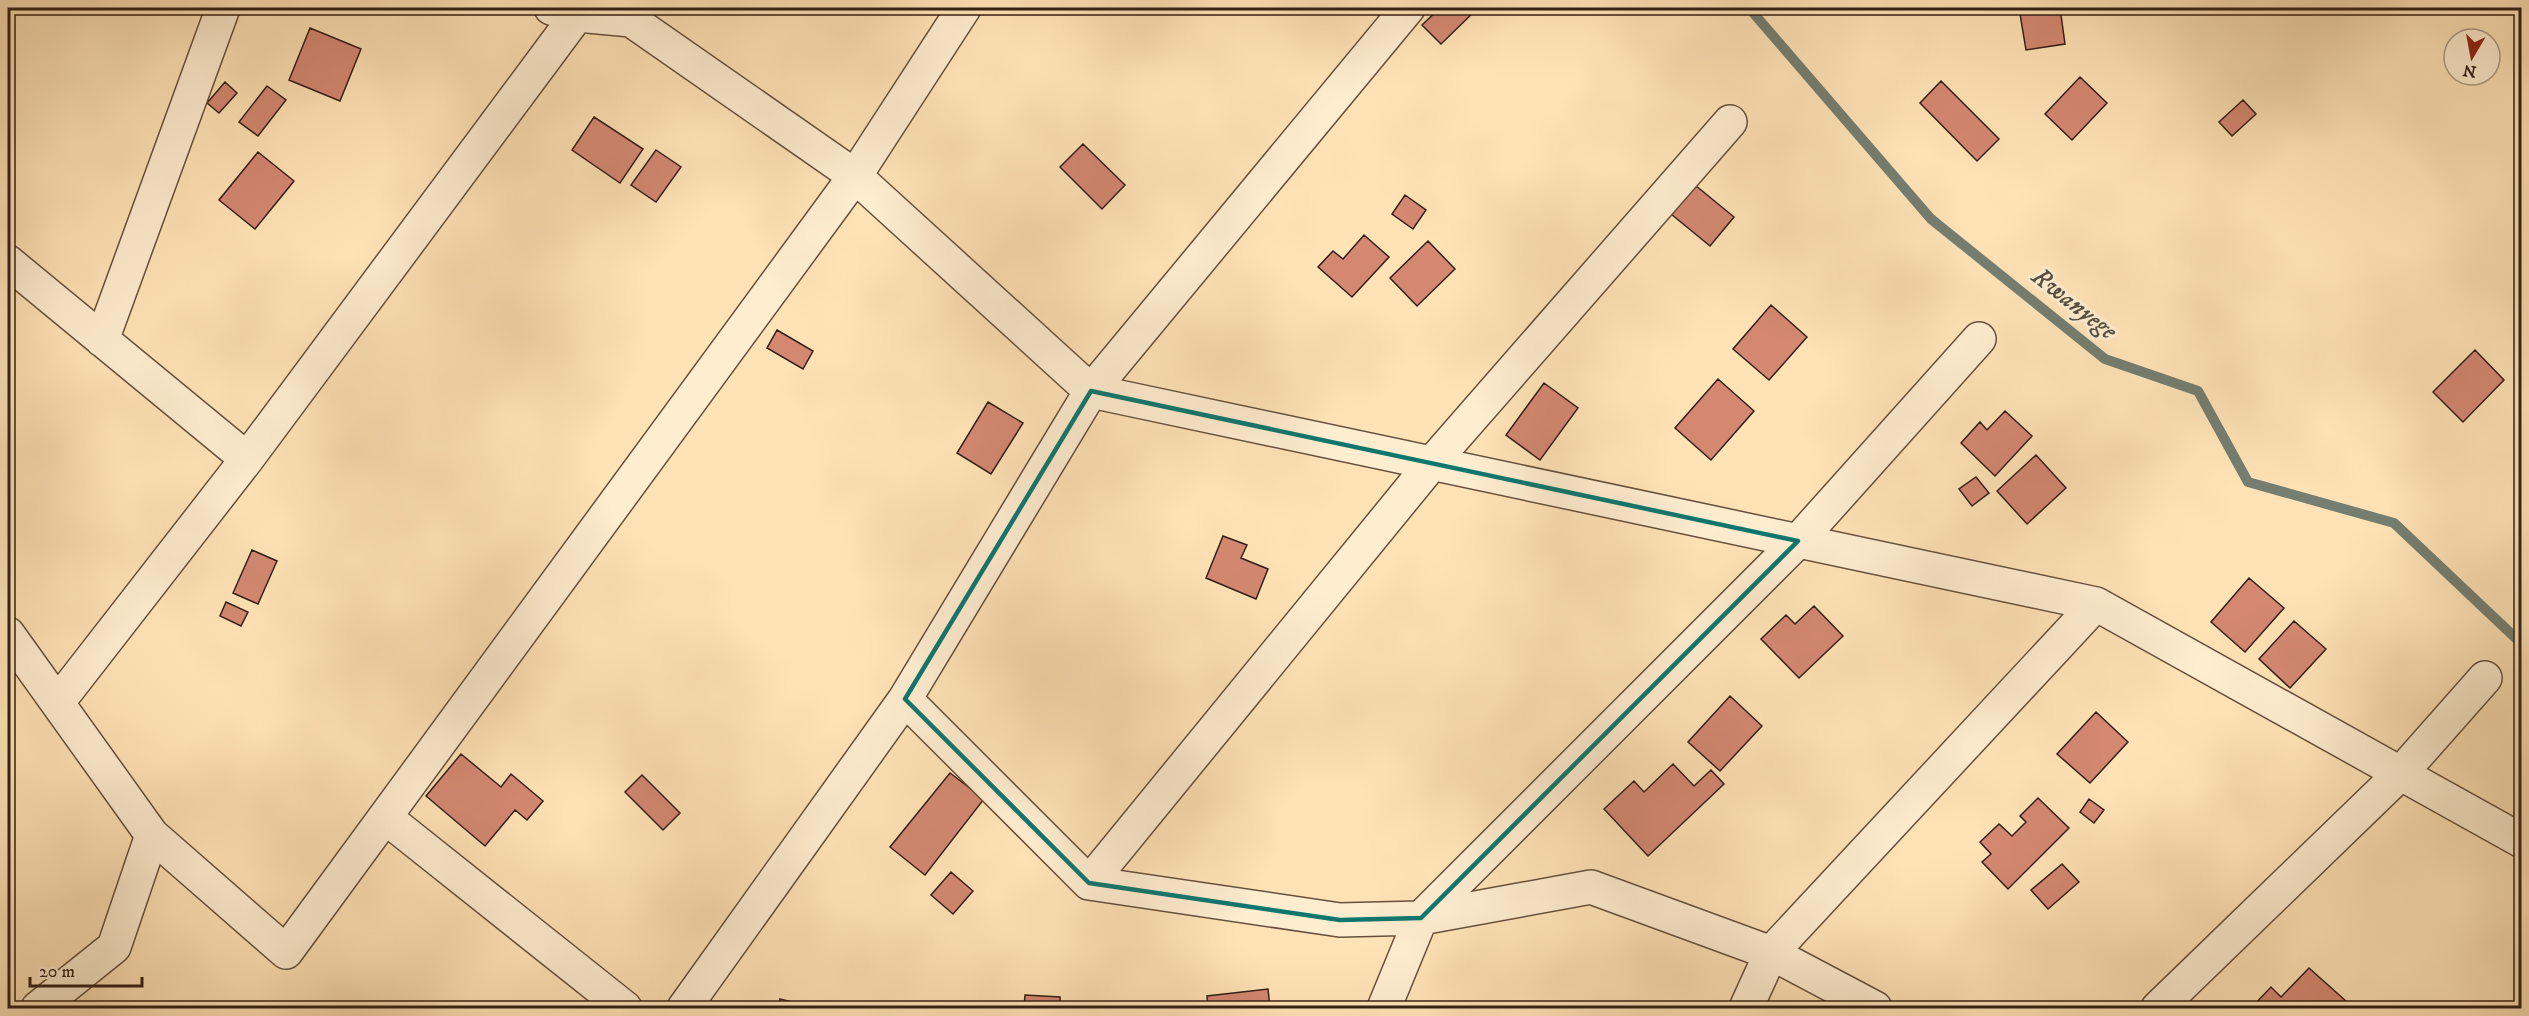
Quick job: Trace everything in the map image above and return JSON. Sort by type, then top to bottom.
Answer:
[{"type":"street","points":[[102,340],[223,8]]},
{"type":"street","points":[[8,634],[152,836],[286,952],[855,176],[964,8]]},
{"type":"street","points":[[690,1006],[905,699],[1090,391],[1408,8]]},
{"type":"street","points":[[58,702],[247,459],[564,11],[634,14],[855,176],[1090,391],[2096,604],[2522,841]]},
{"type":"street","points":[[1089,883],[1432,463],[1730,122]]},
{"type":"street","points":[[8,262],[247,459]]},
{"type":"street","points":[[1384,1008],[1421,918],[1798,541],[1979,339]]},
{"type":"street","points":[[1746,1008],[1771,953],[2096,604]]},
{"type":"street","points":[[2158,1008],[2401,773],[2486,678]]},
{"type":"street","points":[[905,699],[1089,883],[1340,920],[1421,918],[1592,886],[1771,953],[1875,1008]]},
{"type":"street","points":[[385,817],[625,1008]]},
{"type":"street","points":[[39,1008],[114,947],[152,836]]},
{"type":"highlighted area","points":[[1091,391],[1798,541],[1421,918],[1340,920],[1089,883],[905,699]]},
{"type":"building","points":[[1440,8],[1478,8],[1441,44],[1422,25]]},
{"type":"building","points":[[2019,8],[2060,8],[2065,44],[2026,50]]},
{"type":"building","points":[[310,28],[361,49],[340,101],[289,80]]},
{"type":"building","points":[[2080,77],[2107,103],[2072,140],[2045,114]]},
{"type":"building","points":[[1941,81],[1999,139],[1977,161],[1920,103]]},
{"type":"building","points":[[225,82],[237,93],[219,113],[207,103]]},
{"type":"building","points":[[267,86],[286,100],[258,136],[239,122]]},
{"type":"building","points":[[2243,100],[2256,114],[2232,136],[2219,122]]},
{"type":"building","points":[[594,117],[643,149],[620,183],[572,150]]},
{"type":"building","points":[[1083,144],[1125,185],[1102,209],[1060,167]]},
{"type":"building","points":[[656,150],[681,167],[656,202],[631,185]]},
{"type":"building","points":[[258,152],[294,181],[255,229],[219,200]]},
{"type":"building","points":[[1695,185],[1734,217],[1710,246],[1671,214]]},
{"type":"building","points":[[1405,195],[1426,210],[1413,229],[1392,214]]},
{"type":"building","points":[[1364,235],[1389,257],[1352,297],[1318,267],[1333,251],[1343,259]]},
{"type":"building","points":[[1428,241],[1455,269],[1417,306],[1390,278]]},
{"type":"building","points":[[1771,305],[1807,337],[1769,380],[1733,349]]},
{"type":"building","points":[[777,330],[813,351],[803,369],[767,348]]},
{"type":"building","points":[[2475,350],[2504,380],[2463,422],[2433,392]]},
{"type":"building","points":[[1718,379],[1754,411],[1711,460],[1675,428]]},
{"type":"building","points":[[1544,383],[1578,408],[1540,460],[1506,435]]},
{"type":"building","points":[[988,402],[1023,423],[991,474],[957,453]]},
{"type":"building","points":[[2005,411],[2032,436],[1995,476],[1961,443],[1980,422],[1987,430]]},
{"type":"building","points":[[2036,455],[2066,488],[2027,524],[1997,491]]},
{"type":"building","points":[[1976,477],[1989,493],[1972,506],[1959,489]]},
{"type":"building","points":[[1223,536],[1247,545],[1241,558],[1268,569],[1256,599],[1206,578]]},
{"type":"building","points":[[252,550],[277,561],[258,604],[233,593]]},
{"type":"building","points":[[2249,578],[2284,608],[2245,652],[2211,622]]},
{"type":"building","points":[[226,602],[248,612],[241,626],[220,616]]},
{"type":"building","points":[[1814,606],[1843,636],[1799,678],[1761,639],[1786,615],[1795,624]]},
{"type":"building","points":[[2294,621],[2326,649],[2290,688],[2259,659]]},
{"type":"building","points":[[1730,696],[1762,726],[1720,771],[1688,742]]},
{"type":"building","points":[[2096,712],[2128,742],[2090,783],[2057,754]]},
{"type":"building","points":[[461,754],[501,787],[511,774],[543,801],[527,820],[515,810],[485,846],[426,796]]},
{"type":"building","points":[[1673,764],[1694,786],[1711,770],[1724,784],[1648,856],[1604,809],[1634,781],[1644,792]]},
{"type":"building","points":[[950,773],[984,799],[925,875],[890,847]]},
{"type":"building","points":[[642,775],[680,813],[663,830],[625,792]]},
{"type":"building","points":[[2038,798],[2069,828],[2008,889],[1982,862],[1991,854],[1980,842],[1999,824],[2012,836],[2026,822],[2020,816]]},
{"type":"building","points":[[2089,799],[2104,810],[2094,823],[2080,812]]},
{"type":"building","points":[[2062,864],[2079,882],[2048,909],[2031,890]]},
{"type":"building","points":[[951,872],[973,891],[953,914],[931,895]]},
{"type":"building","points":[[2309,968],[2347,1002],[2341,1008],[2252,1007],[2271,987],[2281,997]]},
{"type":"building","points":[[1268,989],[1270,1008],[1208,1008],[1207,996]]},
{"type":"building","points":[[1025,995],[1060,997],[1060,1008],[1024,1008]]},
{"type":"building","points":[[780,999],[816,1008],[778,1008]]},
{"type":"waterway","name":"Rwanyege","points":[[1749,8],[1931,219],[2105,359],[2198,391],[2248,482],[2394,523],[2522,644]]}]
